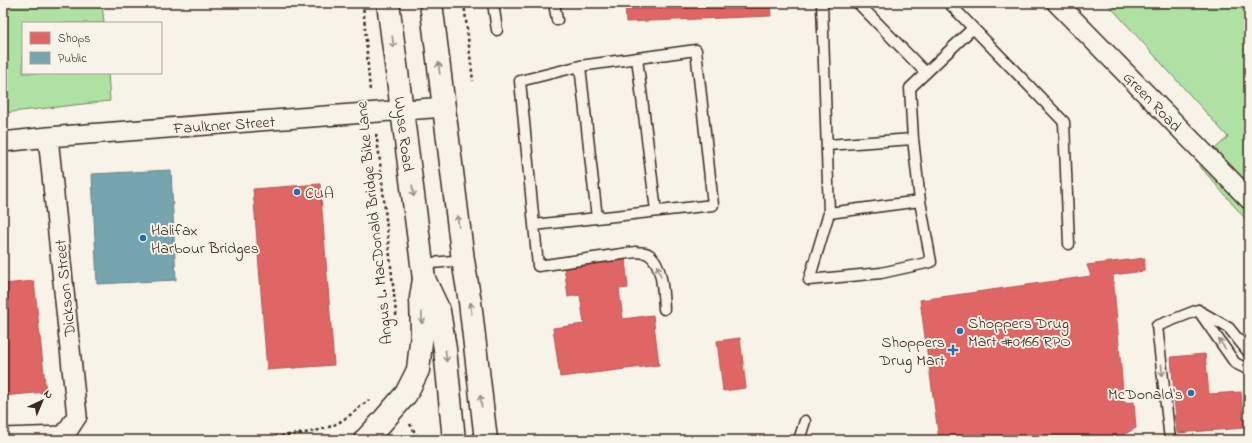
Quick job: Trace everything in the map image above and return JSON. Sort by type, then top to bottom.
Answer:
[{"type":"main road","name":"Wyse Road","points":[[388,3],[423,272],[439,311],[445,349],[454,440]]},
{"type":"main road","points":[[431,3],[463,260],[470,302],[486,440]]},
{"type":"main road","points":[[364,440],[406,394],[418,370],[422,333],[421,298],[423,272]]},
{"type":"street","name":"Green Road","points":[[1057,3],[1249,199]]},
{"type":"street","name":"Faulkner Street","points":[[3,142],[48,137],[445,107]]},
{"type":"street","name":"Dickson Street","points":[[3,438],[64,436],[77,416],[48,137]]},
{"type":"lane","points":[[493,3],[497,30]]},
{"type":"lane","points":[[554,3],[557,20]]},
{"type":"lane","points":[[822,3],[829,213],[809,280],[881,273],[931,262],[920,201],[913,139],[910,88],[972,29]]},
{"type":"lane","points":[[858,3],[926,73]]},
{"type":"lane","points":[[948,3],[1064,122],[1069,244]]},
{"type":"lane","points":[[534,225],[713,205],[696,50],[580,66],[520,81],[534,225],[538,266],[636,252],[648,254],[656,262],[660,275],[664,309]]},
{"type":"lane","points":[[637,58],[656,211]]},
{"type":"lane","points":[[580,66],[597,218]]},
{"type":"lane","points":[[827,145],[913,139]]},
{"type":"lane","points":[[829,213],[920,201]]},
{"type":"lane","points":[[423,272],[463,260]]},
{"type":"lane","points":[[1198,310],[1229,328],[1249,353]]},
{"type":"lane","points":[[1198,310],[1235,363],[1249,370]]},
{"type":"lane","points":[[1170,440],[1157,326],[1198,310]]},
{"type":"lane","points":[[799,440],[804,420]]},
{"type":"path","name":"Angus L. MacDonald Bridge Bike Lane","points":[[363,3],[372,113],[379,153],[397,325]]},
{"type":"path","points":[[464,3],[473,81]]},
{"type":"path","points":[[227,440],[294,434],[318,430],[336,424],[373,396]]},
{"type":"path","points":[[509,440],[541,440]]},
{"type":"green space","points":[[3,3],[102,3],[104,22],[22,22],[22,74],[108,74],[110,101],[3,113]]},
{"type":"green space","points":[[1107,3],[1249,3],[1249,223],[1198,164],[1228,137]]},
{"type":"building: Shops","points":[[625,3],[770,3],[771,16],[626,22]]},
{"type":"building: Shops","points":[[320,184],[334,365],[267,370],[253,189]]},
{"type":"building: Shops","points":[[625,258],[628,288],[619,289],[623,319],[653,315],[659,365],[560,377],[553,328],[584,324],[580,295],[568,297],[564,266]]},
{"type":"building: Shops","points":[[1145,258],[1144,271],[1113,275],[1124,403],[1134,402],[1136,428],[1123,435],[1124,440],[939,440],[920,300],[1091,276],[1087,265]]},
{"type":"building: Shops","points":[[34,281],[46,392],[3,396],[3,284]]},
{"type":"building: Shops","points":[[740,338],[746,388],[723,391],[717,341]]},
{"type":"building: Shops","name":"McDonald's","points":[[1205,354],[1209,394],[1241,392],[1244,428],[1177,433],[1171,357]]},
{"type":"building: Public","points":[[171,170],[176,280],[97,284],[92,174]]},
{"type":"place","name":"CUA","points":[[297,192]]},
{"type":"place","name":"Halifax Harbour Bridges","points":[[143,238]]},
{"type":"place","name":"Shoppers Drug Mart #0166 RPO","points":[[960,331]]},
{"type":"place","name":"Shoppers Drug Mart","points":[[953,350]]},
{"type":"place","name":"McDonald's","points":[[1191,393]]}]
